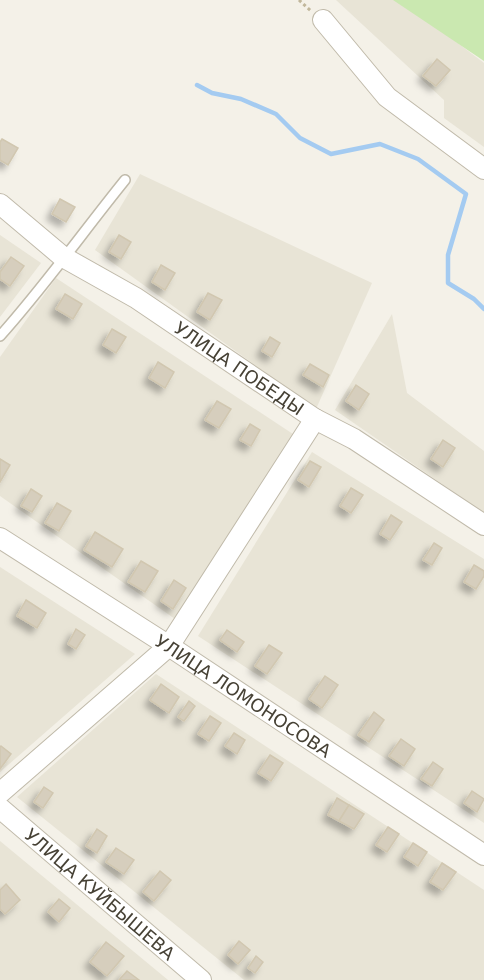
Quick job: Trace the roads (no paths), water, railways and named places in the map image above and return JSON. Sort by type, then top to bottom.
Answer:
[{"type":"street","points":[[323,20],[387,97],[484,169]]},
{"type":"street","name":"УЛИЦА ПОБЕДЫ","points":[[0,204],[63,257],[136,298],[315,419],[354,439],[484,525]]},
{"type":"street","points":[[0,793],[169,646],[315,419]]},
{"type":"street","name":"УЛИЦА ЛОМОНОСОВА","points":[[0,538],[169,646],[484,855]]},
{"type":"street","name":"УЛИЦА КУЙБЫШЕВА","points":[[0,808],[201,980]]},
{"type":"lane","points":[[0,336],[33,299],[63,257],[125,180]]},
{"type":"waterway","points":[[197,85],[212,93],[241,99],[276,114],[300,138],[331,154],[380,144],[418,159],[466,194],[448,255],[448,283],[474,299],[484,309]]}]
